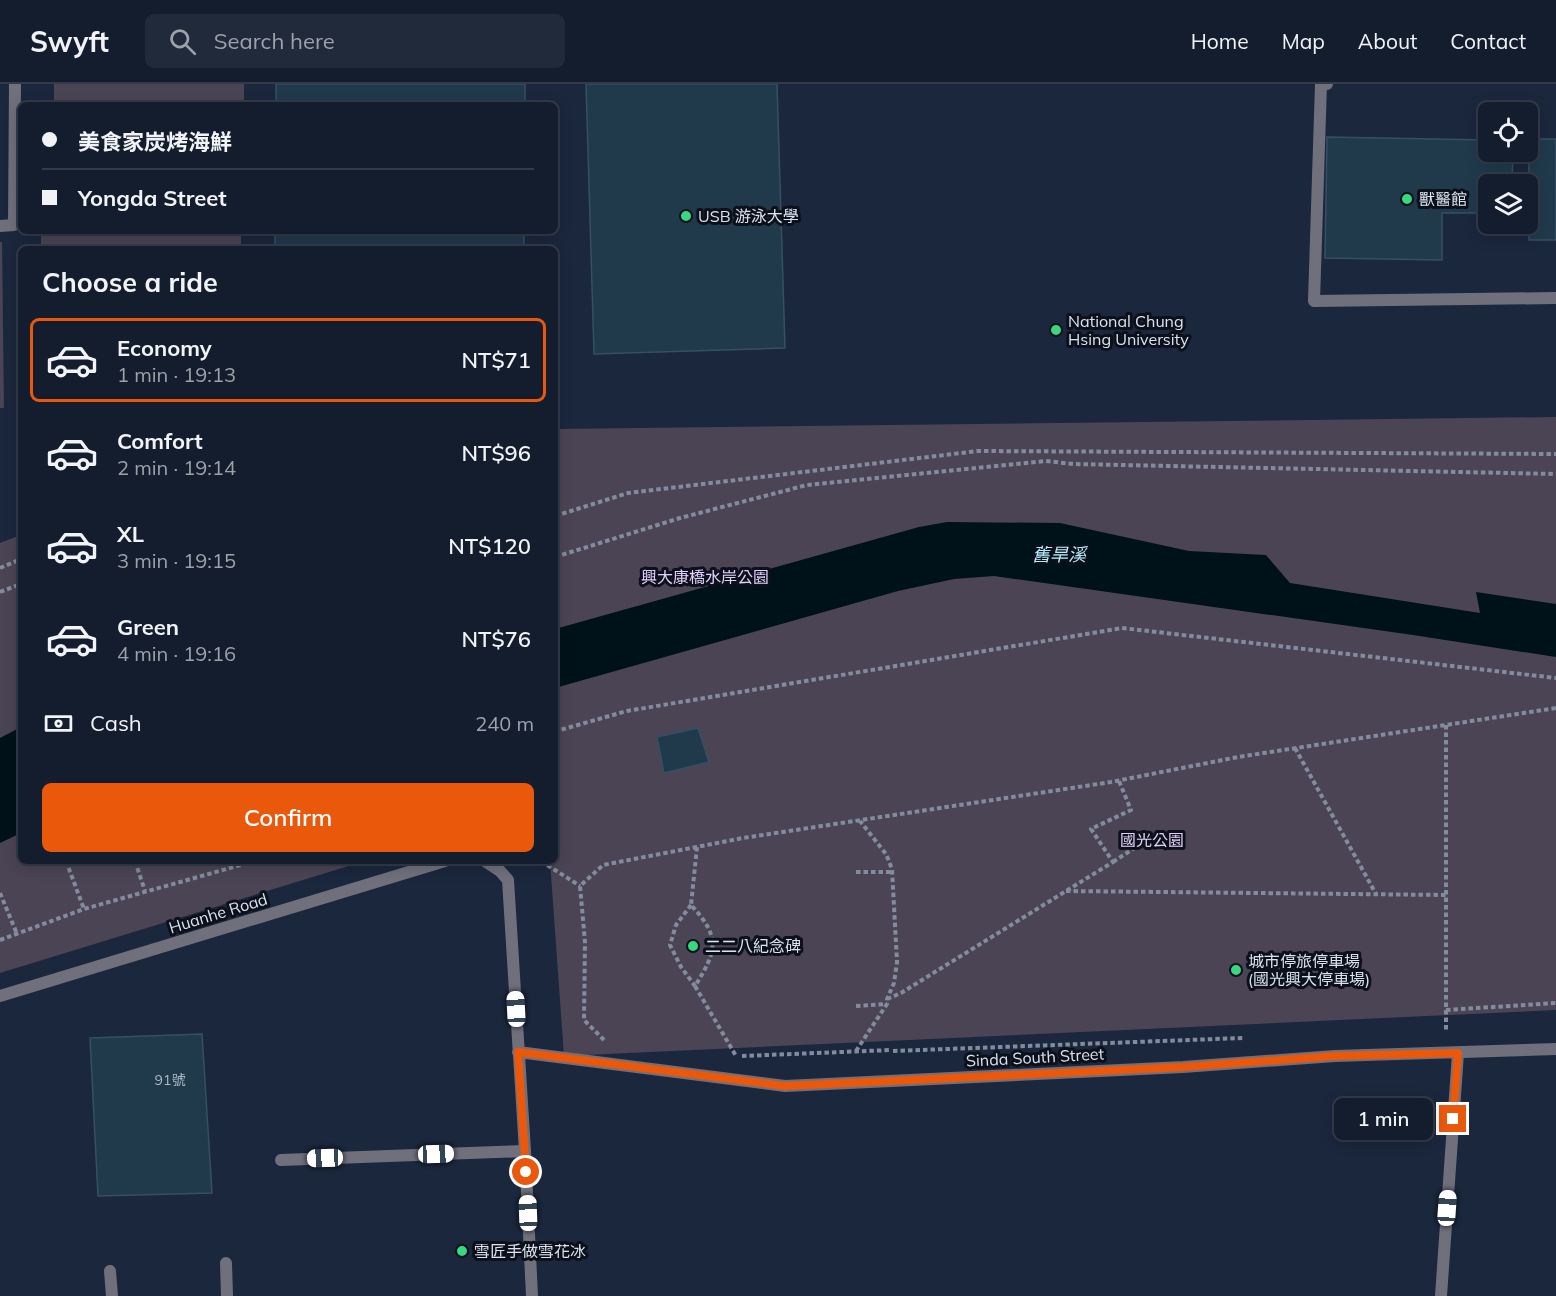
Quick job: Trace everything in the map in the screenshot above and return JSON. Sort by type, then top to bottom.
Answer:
[{"type":"street","points":[[0,226],[14,225],[15,84]]},
{"type":"street","points":[[1327,84],[1322,84],[1314,302],[1556,298]]},
{"type":"street","name":"Huanhe Road","points":[[0,996],[435,864]]},
{"type":"street","points":[[490,864],[508,880],[532,1296]]},
{"type":"street","name":"Sinda South Street","points":[[518,1052],[785,1086],[1183,1067],[1335,1056],[1556,1048]]},
{"type":"street","points":[[1441,1296],[1458,1053]]},
{"type":"street","points":[[281,1160],[525,1151]]},
{"type":"street","points":[[226,1263],[227,1296]]},
{"type":"street","points":[[110,1271],[112,1296]]},
{"type":"path","points":[[558,515],[628,493],[978,451],[1556,454]]},
{"type":"path","points":[[558,555],[680,518],[807,485],[1046,461],[1084,464],[1556,474]]},
{"type":"path","points":[[0,568],[18,560]]},
{"type":"path","points":[[0,592],[18,585]]},
{"type":"path","points":[[558,731],[627,711],[1122,628],[1556,678]]},
{"type":"path","points":[[580,886],[603,865],[698,847],[1119,781],[1238,757],[1556,708]]},
{"type":"path","points":[[1446,725],[1446,1030]]},
{"type":"path","points":[[1295,748],[1376,894]]},
{"type":"path","points":[[1113,862],[1092,829],[1131,810],[1119,781]]},
{"type":"path","points":[[856,1051],[888,1001],[897,962],[892,872],[886,854],[859,820]]},
{"type":"path","points":[[856,1006],[888,1001],[902,993],[1139,844]]},
{"type":"path","points":[[698,847],[691,905],[676,925],[670,945],[736,1056]]},
{"type":"path","points":[[67,864],[84,909]]},
{"type":"path","points":[[136,864],[145,891]]},
{"type":"path","points":[[0,939],[84,909],[244,864]]},
{"type":"path","points":[[546,864],[580,886]]},
{"type":"path","points":[[856,872],[892,872]]},
{"type":"path","points":[[580,886],[585,942],[584,1020],[609,1044]]},
{"type":"path","points":[[1066,891],[1446,895]]},
{"type":"path","points":[[0,893],[17,934]]},
{"type":"path","points":[[691,905],[705,920],[714,946],[706,969],[695,986]]},
{"type":"path","points":[[1446,1010],[1556,1003]]},
{"type":"path","points":[[725,1057],[1251,1038]]},
{"type":"green space","points":[[54,84],[244,84],[244,102],[54,102]]},
{"type":"green space","points":[[41,234],[241,234],[241,244],[41,245]]},
{"type":"green space","points":[[0,242],[2,242],[4,408],[0,408]]},
{"type":"green space","points":[[1556,417],[1556,1010],[564,1056],[550,864],[558,864],[558,429]]},
{"type":"green space","points":[[18,536],[18,864],[355,864],[0,973],[0,543]]},
{"type":"water","name":"舊旱溪","points":[[947,522],[1060,523],[1189,551],[1266,555],[1290,583],[1480,613],[1476,592],[1556,604],[1556,657],[994,576],[954,579],[898,591],[558,687],[558,628],[919,527]]},
{"type":"water","points":[[18,729],[18,834],[0,843],[0,738]]},
{"type":"building","points":[[276,84],[525,84],[525,102],[276,102]]},
{"type":"building","name":"USB 游泳大學","points":[[586,84],[777,84],[785,348],[594,354]]},
{"type":"building","name":"獸醫館","points":[[1327,137],[1478,140],[1478,162],[1513,162],[1512,174],[1478,174],[1478,213],[1442,213],[1442,260],[1325,258]]},
{"type":"building","points":[[1538,139],[1556,139],[1556,240],[1529,240],[1529,234],[1538,234],[1538,174],[1529,174],[1529,162],[1538,162]]},
{"type":"building","points":[[275,234],[524,234],[524,246],[275,246]]},
{"type":"building","points":[[698,728],[709,762],[664,773],[657,737]]},
{"type":"building","points":[[202,1034],[212,1193],[98,1196],[90,1038]]},
{"type":"place","name":"獸醫館","points":[[1407,199]]},
{"type":"place","name":"USB 游泳大學","points":[[686,216]]},
{"type":"place","name":"National Chung Hsing University","points":[[1056,330]]},
{"type":"place","name":"二二八紀念碑","points":[[693,946]]},
{"type":"place","name":"城市停旅停車場 (國光興大停車場)","points":[[1236,970]]},
{"type":"place","name":"雪匠手做雪花冰","points":[[462,1251]]},
{"type":"route","points":[[526,1172],[518,1052],[785,1086],[1183,1067],[1335,1056],[1458,1053],[1453,1119]]},
{"type":"park label","name":"興大康橋水岸公園","points":[[705,577]]},
{"type":"park label","name":"國光公園","points":[[1152,840]]}]
